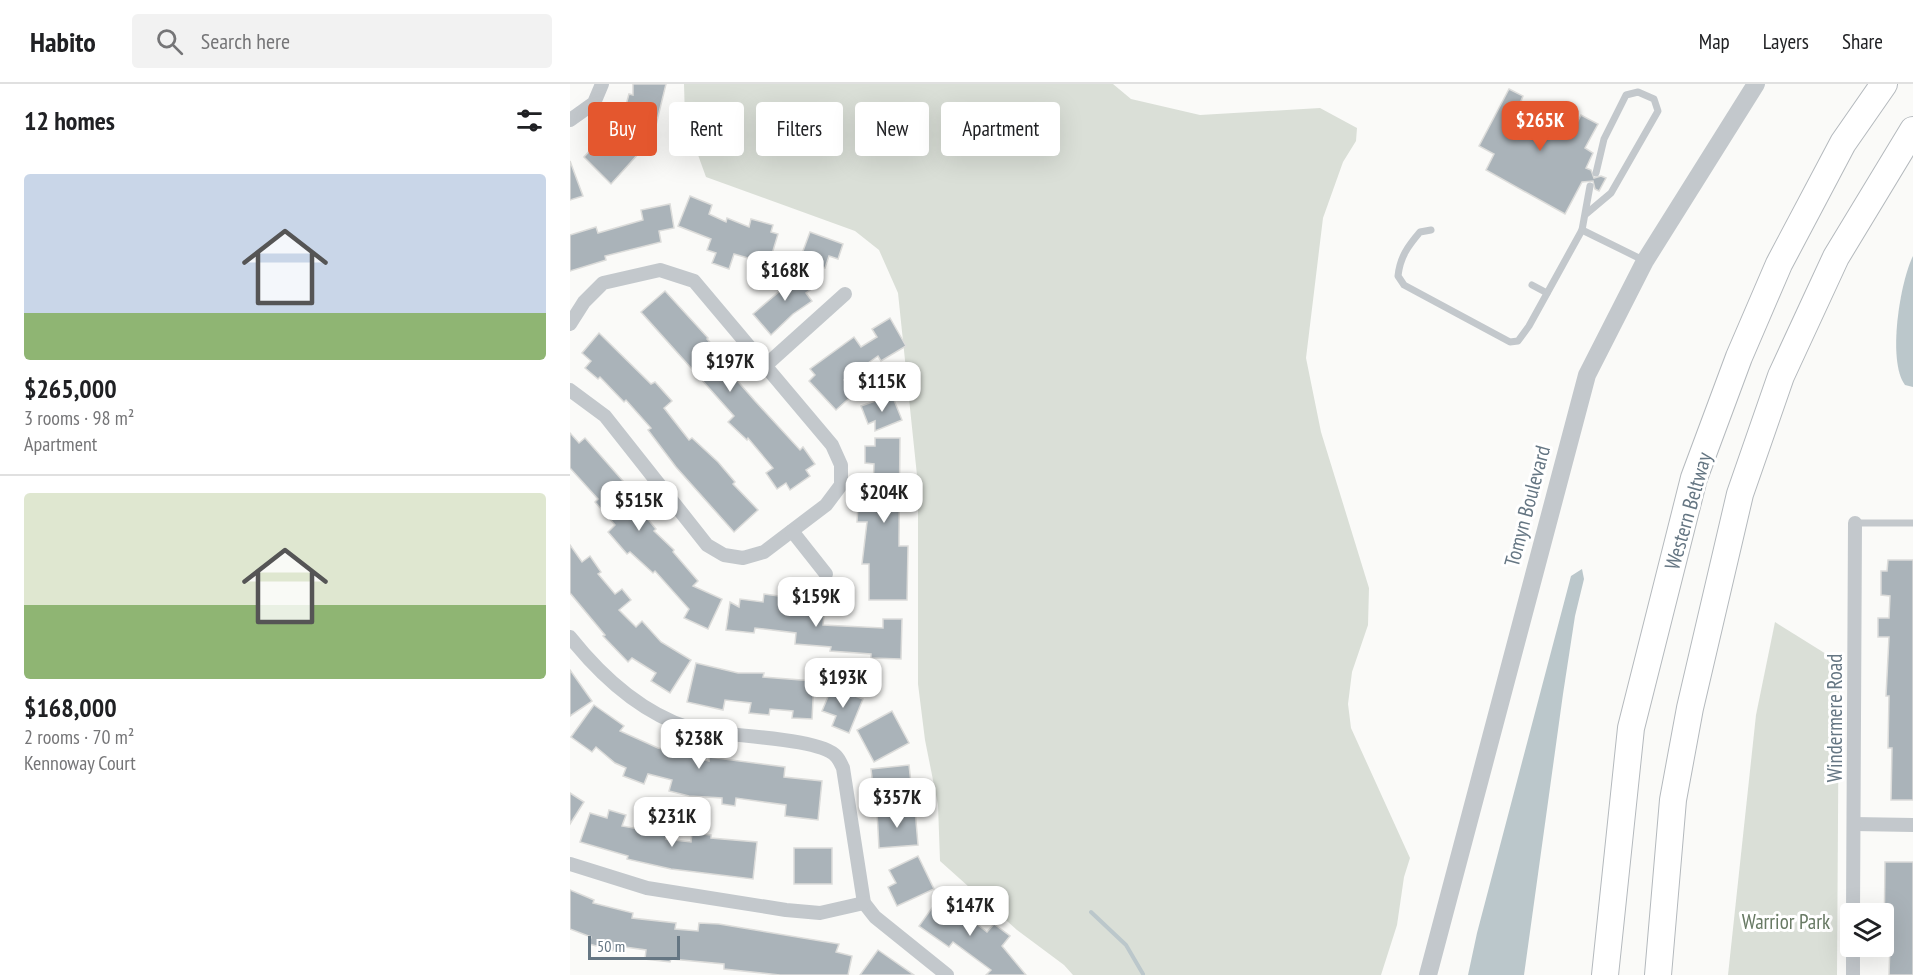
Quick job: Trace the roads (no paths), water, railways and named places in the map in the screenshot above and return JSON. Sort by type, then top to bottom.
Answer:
[{"type":"highway","name":"Western Beltway","points":[[1605,975],[1631,728],[1694,478],[1739,357],[1779,264],[1843,142],[1884,84]]},
{"type":"highway","points":[[1658,975],[1673,800],[1719,576],[1740,494],[1781,376],[1836,257],[1913,130]]},
{"type":"highway","points":[[1596,975],[1631,728]]},
{"type":"street","points":[[570,120],[594,103],[602,84]]},
{"type":"street","name":"Tomyn Boulevard","points":[[1428,975],[1587,375],[1645,261],[1756,84]]},
{"type":"street","points":[[570,324],[584,302],[603,282],[660,270],[694,281],[832,445],[841,465],[841,485],[826,504],[764,552],[743,558],[724,555],[707,545],[605,416],[570,390]]},
{"type":"street","points":[[765,366],[845,294]]},
{"type":"street","name":"Windermere Road","points":[[1853,903],[1855,523]]},
{"type":"street","points":[[792,531],[826,574]]},
{"type":"street","points":[[570,637],[587,659],[622,692],[659,715],[690,728],[817,746],[836,755],[843,768],[864,903],[875,917],[947,975]]},
{"type":"street","points":[[1854,824],[1913,825]]},
{"type":"street","points":[[570,864],[646,888],[786,910],[820,913],[864,903]]},
{"type":"street","points":[[1853,957],[1853,975]]},
{"type":"lane","points":[[1586,214],[1611,193],[1658,111],[1654,99],[1638,92],[1626,96],[1604,139],[1596,173]]},
{"type":"lane","points":[[1431,230],[1420,232],[1399,261],[1398,276],[1404,285],[1501,338],[1510,342],[1518,340],[1582,230],[1590,186]]},
{"type":"lane","points":[[1582,230],[1645,261]]},
{"type":"lane","points":[[1532,285],[1547,293]]},
{"type":"lane","points":[[1855,523],[1913,523]]},
{"type":"waterway","points":[[1091,912],[1126,945],[1143,974]]},
{"type":"park label","name":"Warrior Park","points":[[1786,921]]}]
